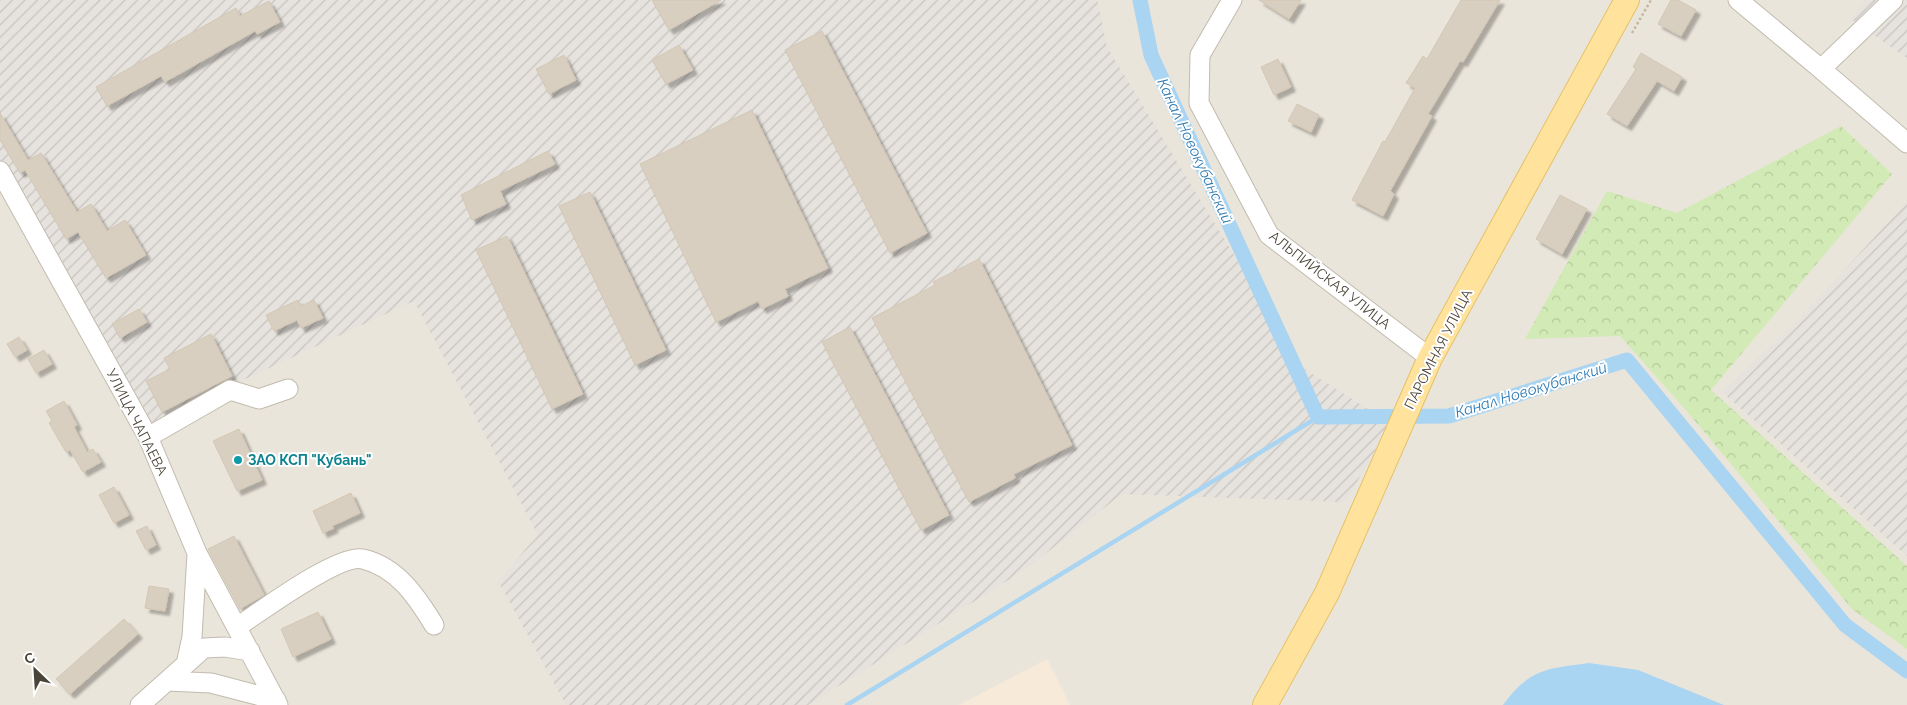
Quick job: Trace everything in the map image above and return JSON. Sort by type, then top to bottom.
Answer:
[{"type":"main road","name":"ПАРОМНАЯ УЛИЦА","points":[[1265,705],[1327,593],[1427,366],[1627,0]]},
{"type":"street","name":"АЛЬПИЙСКАЯ УЛИЦА","points":[[1232,0],[1200,56],[1199,103],[1269,235],[1427,366]]},
{"type":"street","points":[[1738,0],[1822,69],[1907,143]]},
{"type":"street","points":[[1822,69],[1893,0]]},
{"type":"street","name":"УЛИЦА ЧАПАЕВА","points":[[0,171],[148,437],[198,553],[277,703]]},
{"type":"street","points":[[148,437],[230,390],[259,399],[288,389]]},
{"type":"street","points":[[186,664],[192,637],[198,553]]},
{"type":"street","points":[[237,627],[330,567],[362,558],[391,571],[416,595],[434,625]]},
{"type":"street","points":[[140,705],[204,648],[225,647],[250,651]]},
{"type":"street","points":[[167,681],[211,683],[277,703]]},
{"type":"shaded area","points":[[0,0],[1907,0],[1907,705],[0,705]]},
{"type":"shaded area","points":[[0,0],[1097,0],[1107,47],[1303,368],[1390,423],[1346,502],[1122,494],[1023,571],[808,705],[566,705],[498,581],[538,535],[414,301],[146,425],[0,168]]},
{"type":"shaded area","points":[[1864,0],[1907,0],[1907,58],[1851,19]]},
{"type":"shaded area","points":[[1907,202],[1907,556],[1722,392],[1797,321]]},
{"type":"shaded area","points":[[1047,659],[1070,705],[959,705]]},
{"type":"green space","points":[[1841,126],[1892,174],[1711,390],[1907,566],[1907,649],[1852,609],[1685,409],[1620,336],[1525,339],[1607,191],[1677,213]]},
{"type":"water","points":[[1589,663],[1638,670],[1724,705],[1503,705],[1522,684],[1540,672]]},
{"type":"building","points":[[652,0],[721,0],[669,30]]},
{"type":"building","points":[[1259,0],[1301,0],[1289,19]]},
{"type":"building","points":[[1461,0],[1500,0],[1463,62],[1460,61],[1428,114],[1432,116],[1390,191],[1394,194],[1383,216],[1352,200],[1383,141],[1385,142],[1415,88],[1406,83],[1423,56],[1427,59]]},
{"type":"building","points":[[1671,0],[1678,0],[1696,10],[1681,36],[1658,24]]},
{"type":"building","points":[[269,1],[280,22],[257,34],[255,31],[165,82],[161,76],[107,106],[96,87],[236,8],[240,16]]},
{"type":"building","points":[[822,31],[927,233],[890,253],[785,50]]},
{"type":"building","points":[[679,45],[693,70],[666,84],[652,60]]},
{"type":"building","points":[[1641,53],[1682,77],[1674,91],[1657,81],[1627,126],[1607,114],[1636,69],[1633,67]]},
{"type":"building","points":[[564,55],[576,80],[549,94],[536,69]]},
{"type":"building","points":[[1278,59],[1291,87],[1274,95],[1261,67]]},
{"type":"building","points":[[1297,104],[1319,115],[1311,132],[1288,121]]},
{"type":"building","points":[[752,110],[828,268],[785,289],[788,296],[762,309],[758,301],[716,322],[640,164]]},
{"type":"building","points":[[0,113],[28,160],[41,153],[77,212],[91,204],[107,231],[125,220],[146,255],[106,278],[78,232],[66,239],[25,170],[20,173],[0,140]]},
{"type":"building","points":[[548,151],[555,164],[500,191],[506,204],[472,220],[461,195]]},
{"type":"building","points":[[590,192],[666,350],[635,365],[559,206]]},
{"type":"building","points":[[1560,195],[1587,209],[1562,254],[1536,239]]},
{"type":"building","points":[[507,236],[583,394],[552,409],[476,250]]},
{"type":"building","points":[[979,259],[1072,445],[1014,474],[1015,478],[969,502],[872,318],[935,285],[933,282]]},
{"type":"building","points":[[298,300],[301,306],[314,300],[323,318],[301,328],[297,320],[274,331],[266,315]]},
{"type":"building","points":[[139,309],[147,322],[120,338],[112,324]]},
{"type":"building","points":[[850,327],[949,515],[921,530],[822,342]]},
{"type":"building","points":[[211,334],[232,376],[162,412],[146,381],[170,369],[164,358]]},
{"type":"building","points":[[19,337],[27,350],[15,357],[7,344]]},
{"type":"building","points":[[44,350],[52,364],[36,373],[28,359]]},
{"type":"building","points":[[64,401],[77,425],[74,427],[87,452],[93,449],[101,462],[83,472],[70,450],[66,452],[49,423],[52,421],[46,411]]},
{"type":"building","name":"ЗАО КСП \"Кубань\"","points":[[239,429],[262,480],[237,491],[213,441]]},
{"type":"building","points":[[114,487],[129,515],[114,523],[99,495]]},
{"type":"building","points":[[351,493],[360,513],[332,526],[334,528],[323,533],[313,511]]},
{"type":"building","points":[[147,526],[156,545],[146,550],[136,531]]},
{"type":"building","points":[[234,536],[264,595],[240,609],[208,549]]},
{"type":"building","points":[[149,586],[169,589],[165,611],[145,608]]},
{"type":"building","points":[[318,612],[331,639],[293,657],[281,629]]},
{"type":"building","points":[[124,619],[138,634],[70,694],[56,679]]},
{"type":"waterway","name":"Канал Новокубанский","points":[[1140,0],[1151,55],[1318,417],[1449,416],[1627,360],[1845,625],[1907,671]]},
{"type":"waterway","points":[[847,705],[1318,417]]},
{"type":"place","name":"ЗАО КСП \"Кубань\"","points":[[238,460]]}]
